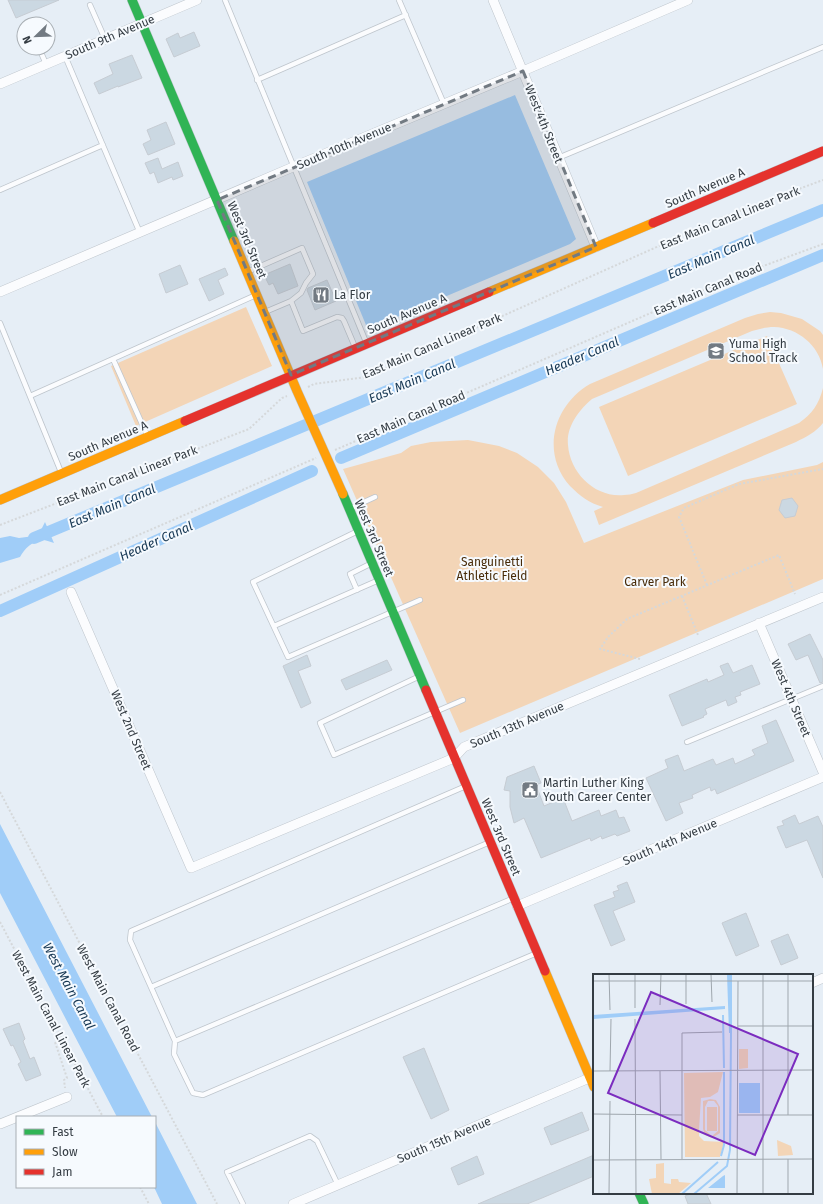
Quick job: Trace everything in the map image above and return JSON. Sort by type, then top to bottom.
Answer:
[{"type":"street","name":"West 3rd Street","points":[[132,0],[537,953],[592,1077]]},
{"type":"street","name":"South 9th Avenue","points":[[0,84],[197,0]]},
{"type":"street","name":"West 4th Street","points":[[493,0],[596,247]]},
{"type":"street","name":"South 10th Avenue","points":[[0,292],[688,0]]},
{"type":"street","name":"South Avenue A","points":[[0,500],[291,375],[823,151]]},
{"type":"street","name":"West 2nd Street","points":[[71,592],[191,868]]},
{"type":"street","name":"South 13th Avenue","points":[[191,868],[454,758],[464,748],[823,596]]},
{"type":"street","name":"West 4th Street","points":[[760,623],[823,772]]},
{"type":"street","name":"South 14th Avenue","points":[[516,902],[823,777]]},
{"type":"street","points":[[813,983],[823,978]]},
{"type":"street","name":"South 15th Avenue","points":[[293,1204],[592,1077]]},
{"type":"street","points":[[19,1116],[67,1096]]},
{"type":"street","points":[[0,1124],[16,1117]]},
{"type":"street","points":[[639,1194],[644,1204]]},
{"type":"lane","points":[[225,0],[367,344]]},
{"type":"lane","points":[[399,0],[444,104]]},
{"type":"lane","points":[[90,5],[105,39]]},
{"type":"lane","points":[[258,80],[406,15]]},
{"type":"lane","points":[[558,158],[823,47]]},
{"type":"lane","points":[[42,56],[46,64]]},
{"type":"lane","points":[[65,56],[140,232]]},
{"type":"lane","points":[[0,190],[103,145]]},
{"type":"lane","points":[[247,272],[302,248],[313,274],[301,293],[291,301],[264,312]]},
{"type":"lane","points":[[30,396],[257,295]]},
{"type":"lane","points":[[291,301],[303,331],[337,317],[342,318],[356,348]]},
{"type":"lane","points":[[0,323],[62,474]]},
{"type":"lane","points":[[113,359],[148,437]]},
{"type":"lane","points":[[349,509],[375,497]]},
{"type":"lane","points":[[358,531],[253,582],[288,657],[420,600]]},
{"type":"lane","points":[[357,590],[350,574],[372,563]]},
{"type":"lane","points":[[274,626],[379,580]]},
{"type":"lane","points":[[420,676],[320,723],[334,755],[463,700]]},
{"type":"lane","points":[[687,742],[823,686]]},
{"type":"lane","points":[[466,786],[132,931],[130,940],[175,1041],[174,1054],[193,1093],[203,1095],[537,953]]},
{"type":"lane","points":[[151,987],[490,842]]},
{"type":"lane","points":[[175,1041],[516,902]]},
{"type":"lane","points":[[243,1204],[227,1172],[310,1136],[317,1141],[338,1185]]},
{"type":"path","name":"East Main Canal Linear Park","points":[[0,525],[249,429],[282,398],[314,384],[366,377],[726,216],[823,180]]},
{"type":"path","name":"East Main Canal Road","points":[[0,595],[736,276],[823,244]]},
{"type":"path","points":[[707,586],[678,517],[684,508],[739,484],[823,468]]},
{"type":"path","points":[[640,659],[600,649],[608,637],[627,619],[779,555],[795,594]]},
{"type":"path","points":[[682,596],[698,635]]},
{"type":"path","name":"West Main Canal Road","points":[[0,792],[217,1204]]},
{"type":"path","name":"West Main Canal Linear Park","points":[[0,922],[102,1116]]},
{"type":"path","points":[[60,1036],[55,1042],[67,1078],[64,1080]]},
{"type":"path","points":[[141,1188],[149,1204]]},
{"type":"highlighted area","points":[[523,71],[596,247],[291,375],[217,200]]},
{"type":"green space","points":[[246,307],[272,366],[136,426],[111,366]]},
{"type":"green space","points":[[770,312],[781,313],[802,319],[820,331],[823,335],[823,369],[817,352],[806,339],[799,334],[783,328],[774,327],[752,331],[592,399],[582,408],[574,419],[569,432],[568,445],[574,465],[579,474],[594,488],[613,495],[628,495],[636,493],[799,423],[808,416],[814,408],[823,388],[823,423],[814,432],[796,442],[599,525],[594,511],[603,507],[585,499],[570,486],[561,473],[555,459],[555,430],[567,404],[590,384],[745,318]]},
{"type":"green space","points":[[767,336],[797,404],[628,476],[599,407]]},
{"type":"green space","name":"Sanguinetti Athletic Field","points":[[468,440],[499,446],[517,453],[538,467],[554,483],[566,502],[584,543],[743,480],[817,465],[823,462],[823,579],[460,733],[343,469],[401,453],[411,446],[431,442]]},
{"type":"water","points":[[515,95],[576,239],[570,244],[371,328],[366,325],[307,182]]},
{"type":"water","points":[[45,522],[54,543],[44,540],[37,541],[27,548],[20,557],[0,563],[0,538],[10,536],[19,538],[34,536],[41,530]]},
{"type":"water","name":"West Main Canal","points":[[0,824],[151,1116],[116,1116],[0,893]]},
{"type":"water","points":[[156,1124],[197,1204],[162,1204],[154,1188],[156,1188]]},
{"type":"building","points":[[8,0],[59,0],[21,16],[16,16],[16,18]]},
{"type":"building","points":[[194,32],[200,46],[174,57],[166,39],[178,33],[180,38]]},
{"type":"building","points":[[132,55],[142,78],[99,94],[94,83],[113,74],[109,64]]},
{"type":"building","points":[[166,122],[175,144],[148,155],[143,144],[151,140],[147,130]]},
{"type":"building","points":[[158,158],[162,169],[178,162],[183,176],[173,180],[172,177],[158,183],[154,172],[150,174],[145,163]]},
{"type":"building","points":[[290,264],[298,286],[278,294],[273,283],[269,285],[264,275]]},
{"type":"building","points":[[180,265],[188,284],[166,293],[159,274]]},
{"type":"building","points":[[225,268],[228,275],[218,280],[224,294],[209,301],[199,279]]},
{"type":"building","name":"La Flor","points":[[327,280],[336,301],[315,310],[307,290],[308,288]]},
{"type":"building","points":[[792,498],[798,506],[795,516],[785,518],[779,510],[782,500]]},
{"type":"building","points":[[810,634],[823,660],[823,682],[820,683],[808,655],[796,660],[788,644]]},
{"type":"building","points":[[307,655],[311,666],[298,671],[311,703],[301,708],[283,666]]},
{"type":"building","points":[[387,660],[392,670],[346,690],[341,680]]},
{"type":"building","points":[[728,663],[733,673],[752,665],[760,684],[740,692],[741,695],[735,697],[737,702],[728,706],[726,700],[705,709],[707,714],[703,716],[704,717],[682,726],[669,695],[707,679],[708,682],[724,675],[720,666]]},
{"type":"building","points":[[776,720],[794,761],[717,794],[715,789],[711,791],[710,787],[692,795],[693,798],[679,803],[683,813],[666,821],[646,778],[668,768],[665,760],[678,755],[684,771],[713,759],[716,765],[733,758],[735,764],[755,755],[752,750],[768,743],[762,726]]},
{"type":"building","points":[[534,766],[541,783],[536,785],[544,806],[563,798],[572,821],[599,810],[601,816],[616,810],[619,818],[624,817],[630,831],[617,836],[615,834],[602,839],[601,836],[591,841],[590,838],[541,858],[524,818],[514,823],[510,807],[510,791],[504,790],[507,777]]},
{"type":"building","points":[[795,815],[799,824],[818,816],[823,827],[823,878],[807,840],[786,848],[777,827],[784,825],[782,821]]},
{"type":"building","points":[[627,882],[635,902],[613,911],[625,940],[611,946],[594,905],[615,897],[613,892],[619,890],[617,886]]},
{"type":"building","points":[[746,913],[759,946],[736,956],[722,923]]},
{"type":"building","points":[[788,934],[798,958],[781,965],[771,941]]},
{"type":"building","points":[[19,1023],[25,1039],[23,1041],[30,1059],[34,1057],[41,1075],[26,1081],[18,1064],[21,1062],[3,1029]]},
{"type":"building","points":[[424,1048],[449,1110],[431,1119],[403,1057]]},
{"type":"building","points":[[582,1112],[589,1130],[551,1145],[544,1128]]},
{"type":"building","points":[[593,1155],[593,1176],[542,1198],[527,1204],[478,1204]]},
{"type":"building","points":[[477,1156],[484,1174],[458,1185],[451,1168]]},
{"type":"building","points":[[690,1194],[706,1194],[711,1204],[688,1204],[685,1196]]},
{"type":"waterway","name":"East Main Canal","points":[[34,538],[823,210]]},
{"type":"waterway","name":"Header Canal","points":[[341,458],[823,255]]},
{"type":"waterway","name":"Header Canal","points":[[0,611],[312,471]]},
{"type":"traffic: fast","points":[[132,0],[234,241]]},
{"type":"traffic: fast","points":[[343,494],[426,690]]},
{"type":"traffic: fast","points":[[639,1194],[644,1204]]},
{"type":"traffic: slow","points":[[489,292],[653,223]]},
{"type":"traffic: slow","points":[[234,241],[297,391],[343,494]]},
{"type":"traffic: slow","points":[[0,500],[185,421]]},
{"type":"traffic: slow","points":[[545,971],[593,1085]]},
{"type":"traffic: jam","points":[[653,223],[823,151]]},
{"type":"traffic: jam","points":[[185,421],[489,292]]},
{"type":"traffic: jam","points":[[426,690],[545,971]]},
{"type":"place","name":"La Flor","points":[[321,295]]},
{"type":"place","name":"Yuma High School Track","points":[[716,351]]},
{"type":"place","name":"Martin Luther King Youth Career Center","points":[[530,790]]},
{"type":"park label","name":"Carver Park","points":[[655,582]]}]
